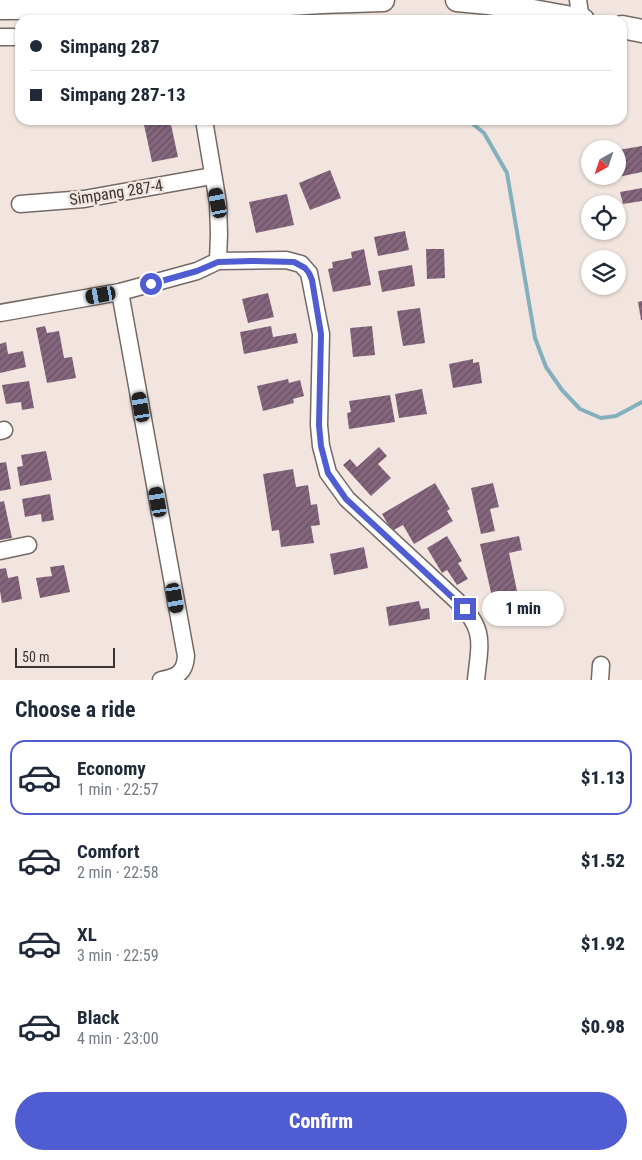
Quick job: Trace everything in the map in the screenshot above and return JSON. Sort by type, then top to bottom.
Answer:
[{"type":"main road","points":[[0,8],[146,3],[190,14],[260,3],[286,4],[383,0]]},
{"type":"main road","points":[[457,0],[488,3],[554,15]]},
{"type":"main road","points":[[627,28],[642,31]]},
{"type":"street","points":[[578,0],[581,15]]},
{"type":"street","points":[[0,37],[15,37]]},
{"type":"street","points":[[205,125],[218,203],[220,234],[218,262]]},
{"type":"street","name":"Simpang 287-4","points":[[20,204],[84,199],[212,176]]},
{"type":"street","points":[[0,313],[120,292],[197,271],[218,262],[286,260],[301,264],[309,273],[321,334],[319,425],[321,446],[328,473],[346,499],[456,600],[471,617],[478,628],[480,640],[476,680]]},
{"type":"street","points":[[120,292],[186,656],[185,664],[179,674],[173,678],[161,680]]},
{"type":"street","points":[[0,551],[28,545]]},
{"type":"building","points":[[144,125],[171,125],[178,157],[152,162]]},
{"type":"building","points":[[642,146],[642,172],[626,175],[626,149]]},
{"type":"building","points":[[330,170],[341,198],[310,210],[299,183]]},
{"type":"building","points":[[642,188],[642,201],[626,204],[626,195],[621,195],[620,192]]},
{"type":"building","points":[[287,194],[294,225],[256,233],[249,202]]},
{"type":"building","points":[[405,231],[409,250],[378,256],[374,237]]},
{"type":"building","points":[[364,249],[371,285],[333,292],[328,269],[333,268],[332,262],[352,258],[351,252]]},
{"type":"building","points":[[426,249],[444,249],[445,278],[427,279]]},
{"type":"building","points":[[412,265],[415,286],[382,292],[378,271]]},
{"type":"building","points":[[268,293],[274,317],[248,323],[242,299]]},
{"type":"building","points":[[642,301],[642,320],[641,320],[638,302]]},
{"type":"building","points":[[420,308],[425,343],[403,346],[397,311]]},
{"type":"building","points":[[45,326],[47,333],[59,331],[64,358],[72,357],[76,378],[47,383],[36,328]]},
{"type":"building","points":[[271,326],[273,337],[296,333],[298,343],[244,354],[240,332]]},
{"type":"building","points":[[372,326],[375,355],[353,357],[350,328]]},
{"type":"building","points":[[6,342],[8,354],[23,351],[26,367],[0,373],[0,344]]},
{"type":"building","points":[[473,359],[473,363],[479,362],[482,383],[453,388],[449,364]]},
{"type":"building","points":[[288,379],[289,383],[300,380],[304,396],[293,399],[294,403],[263,411],[257,386]]},
{"type":"building","points":[[29,381],[34,408],[22,410],[21,402],[6,404],[2,385]]},
{"type":"building","points":[[422,389],[427,414],[399,418],[395,394]]},
{"type":"building","points":[[390,395],[395,422],[349,429],[347,413],[351,412],[349,401]]},
{"type":"building","points":[[379,447],[387,456],[378,464],[391,478],[371,496],[343,465],[350,459],[357,467]]},
{"type":"building","points":[[46,451],[52,480],[20,486],[17,467],[23,466],[21,455]]},
{"type":"building","points":[[6,462],[11,489],[0,491],[0,463]]},
{"type":"building","points":[[293,469],[296,487],[308,485],[311,505],[317,504],[320,525],[311,526],[314,543],[281,547],[279,530],[272,531],[263,474]]},
{"type":"building","points":[[435,483],[450,509],[447,511],[453,521],[414,544],[403,525],[392,531],[382,514]]},
{"type":"building","points":[[493,483],[499,507],[490,509],[495,531],[481,534],[471,488]]},
{"type":"building","points":[[50,494],[54,520],[42,522],[41,514],[25,517],[22,499]]},
{"type":"building","points":[[4,501],[12,538],[0,540],[0,502]]},
{"type":"building","points":[[447,536],[462,561],[458,563],[468,579],[457,585],[447,570],[442,573],[427,548]]},
{"type":"building","points":[[519,536],[522,550],[509,553],[517,591],[492,597],[480,544]]},
{"type":"building","points":[[364,547],[368,568],[334,575],[330,554]]},
{"type":"building","points":[[64,565],[70,592],[40,598],[36,578],[52,576],[50,567]]},
{"type":"building","points":[[6,568],[8,578],[18,576],[22,599],[2,603],[0,569]]},
{"type":"building","points":[[419,601],[421,609],[429,608],[430,619],[389,626],[386,607]]},
{"type":"waterway","points":[[474,125],[484,133],[507,173],[535,338],[546,367],[562,390],[580,409],[601,418],[616,416],[642,402]]},
{"type":"route","points":[[151,284],[197,271],[218,262],[286,260],[301,264],[305,268],[312,280],[321,334],[319,425],[321,446],[328,473],[346,499],[465,609]]}]
